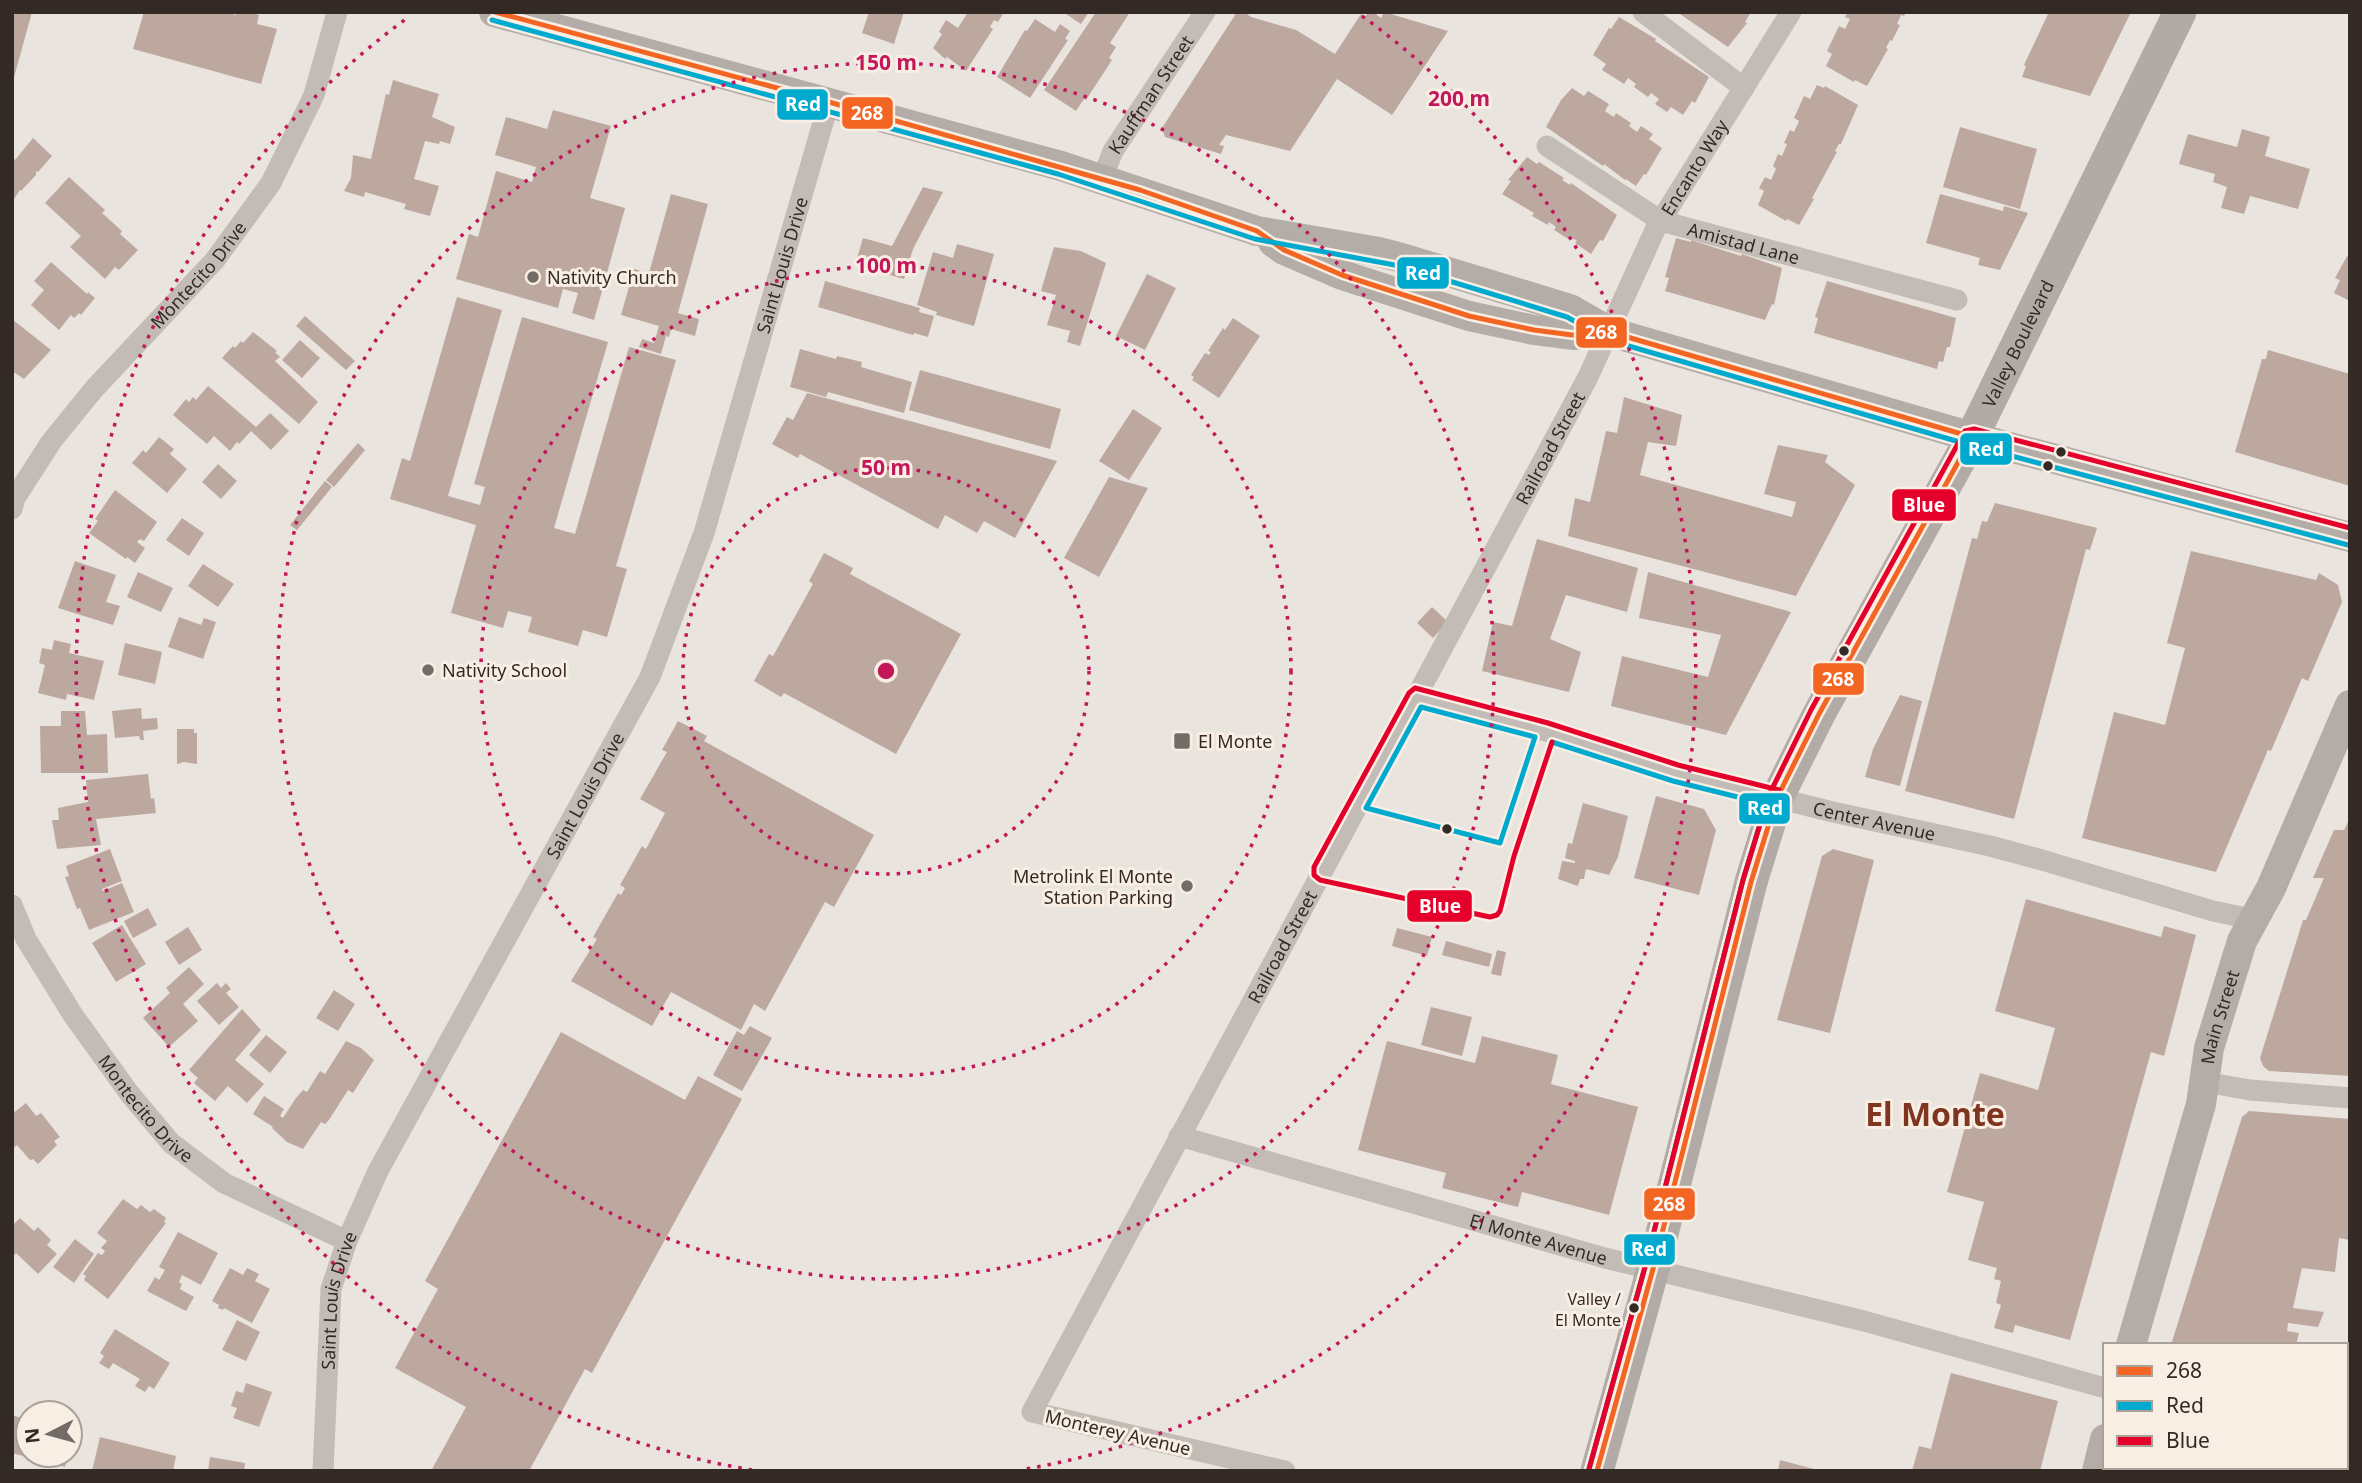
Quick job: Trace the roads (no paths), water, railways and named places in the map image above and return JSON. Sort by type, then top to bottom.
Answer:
[{"type":"main road","points":[[494,12],[1102,179],[1257,231],[1402,258],[1570,309],[1610,332],[1972,437],[2350,537]]},
{"type":"main road","name":"Valley Boulevard","points":[[1597,1471],[1653,1269],[1751,882],[1777,798],[1819,714],[1972,437],[2180,12]]},
{"type":"main road","name":"Main Street","points":[[2132,1343],[2201,1104],[2209,1048],[2242,941],[2271,888],[2350,705]]},
{"type":"main road","points":[[2097,1471],[2103,1447]]},
{"type":"street","name":"Montecito Drive","points":[[13,501],[51,442],[94,389],[215,260],[271,183],[314,95],[337,12]]},
{"type":"street","name":"Kauffman Street","points":[[1102,179],[1113,151],[1205,12]]},
{"type":"street","points":[[1643,12],[1744,88]]},
{"type":"street","name":"Encanto Way","points":[[1610,332],[1625,293],[1661,221],[1791,12]]},
{"type":"street","name":"Saint Louis Drive","points":[[323,1471],[331,1289],[347,1241],[378,1171],[650,677],[704,533],[829,102]]},
{"type":"street","name":"Amistad Lane","points":[[1547,146],[1661,221],[1957,300]]},
{"type":"street","name":"Railroad Street","points":[[1032,1412],[1610,332]]},
{"type":"street","name":"Center Avenue","points":[[1417,697],[1546,731],[1676,773],[1990,846],[2213,911],[2252,919]]},
{"type":"street","name":"Montecito Drive","points":[[12,905],[26,939],[73,1015],[129,1093],[171,1143],[224,1183],[347,1241]]},
{"type":"street","points":[[2205,1082],[2250,1090],[2350,1098]]},
{"type":"street","name":"El Monte Avenue","points":[[1179,1136],[1605,1258],[1864,1321],[2103,1387]]},
{"type":"street","name":"Monterey Avenue","points":[[1032,1412],[1285,1471]]},
{"type":"place","name":"Nativity Church","points":[[533,277]]},
{"type":"place","name":"Nativity School","points":[[428,670]]},
{"type":"place","name":"El Monte","points":[[1182,741]]},
{"type":"place","name":"Metrolink El Monte Station Parking","points":[[1187,886]]},
{"type":"place","name":"Valley / El Monte","points":[[1634,1308]]},
{"type":"district","name":"El Monte","points":[[1935,1113]]}]
